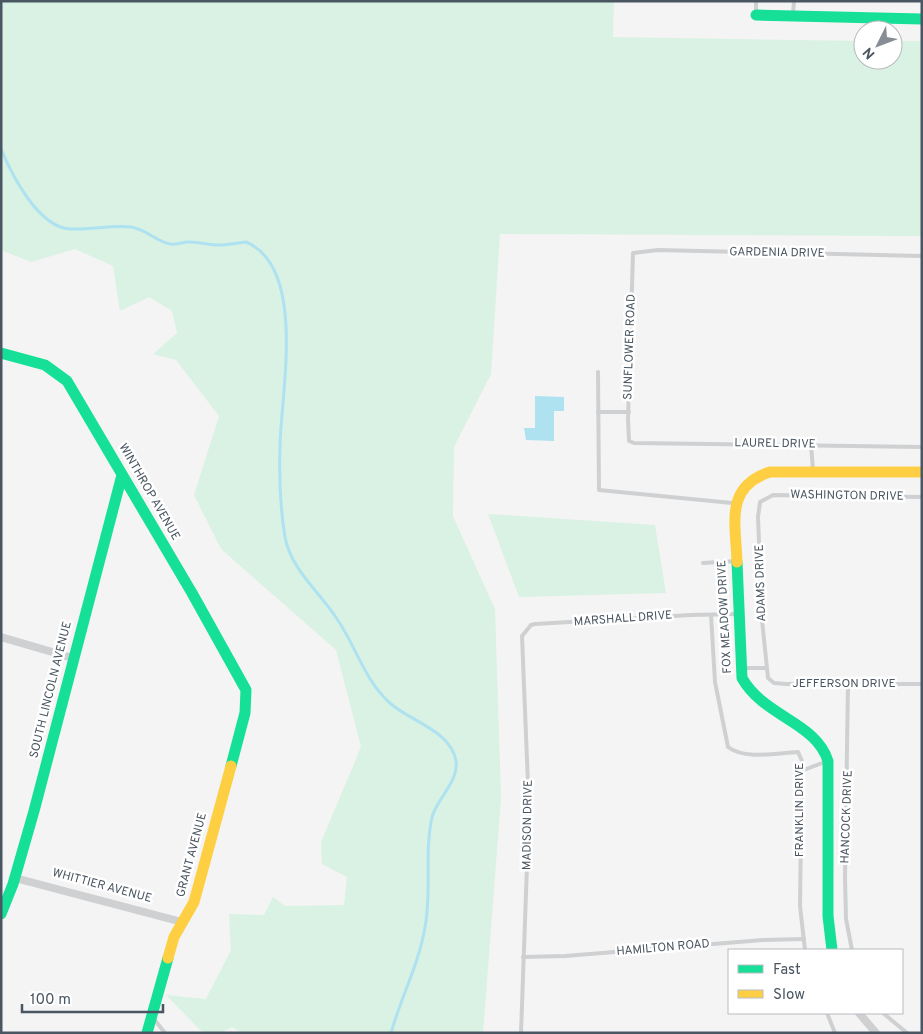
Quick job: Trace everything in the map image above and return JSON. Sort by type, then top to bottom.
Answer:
[{"type":"street","points":[[756,15],[922,20]]},
{"type":"street","name":"WINTHROP AVENUE","points":[[1,352],[43,363],[60,374],[73,390],[242,681]]},
{"type":"street","points":[[735,503],[740,490],[747,482],[763,473],[776,471],[922,472]]},
{"type":"street","name":"SOUTH LINCOLN AVENUE","points":[[3,913],[15,878],[122,474]]},
{"type":"street","name":"FOX MEADOW DRIVE","points":[[735,503],[737,614],[742,678],[752,695],[812,735],[824,748],[828,761],[828,916],[832,949]]},
{"type":"street","points":[[1,637],[73,658]]},
{"type":"street","name":"GRANT AVENUE","points":[[147,1033],[174,937],[194,902],[245,713],[247,702],[242,681]]},
{"type":"street","name":"WHITTIER AVENUE","points":[[15,878],[182,922]]},
{"type":"street","points":[[861,1014],[876,1033]]},
{"type":"lane","points":[[756,1],[756,15]]},
{"type":"lane","points":[[793,16],[794,1]]},
{"type":"lane","name":"GARDENIA DRIVE","points":[[634,253],[658,250],[922,256]]},
{"type":"lane","name":"SUNFLOWER ROAD","points":[[629,441],[634,253]]},
{"type":"lane","points":[[598,372],[598,490],[735,503]]},
{"type":"lane","points":[[598,412],[629,412]]},
{"type":"lane","name":"LAUREL DRIVE","points":[[629,441],[640,443],[922,446]]},
{"type":"lane","points":[[810,444],[813,471]]},
{"type":"lane","name":"WASHINGTON DRIVE","points":[[773,495],[922,497]]},
{"type":"lane","name":"ADAMS DRIVE","points":[[768,678],[758,516],[760,502],[773,495]]},
{"type":"lane","points":[[703,563],[736,561]]},
{"type":"lane","points":[[711,615],[737,614]]},
{"type":"lane","name":"MARSHALL DRIVE","points":[[535,624],[711,615]]},
{"type":"lane","name":"FRANKLIN DRIVE","points":[[711,615],[715,682],[728,747],[736,753],[748,754],[798,752],[802,770],[800,899],[805,949]]},
{"type":"lane","name":"MADISON DRIVE","points":[[521,1033],[529,809],[520,645],[522,636],[531,625],[535,624]]},
{"type":"lane","points":[[740,668],[766,668]]},
{"type":"lane","name":"JEFFERSON DRIVE","points":[[768,678],[774,682],[786,684],[922,684]]},
{"type":"lane","name":"HANCOCK DRIVE","points":[[848,684],[845,878],[846,919],[852,949]]},
{"type":"lane","points":[[802,770],[828,761]]},
{"type":"lane","name":"HAMILTON ROAD","points":[[523,957],[559,957],[758,940],[804,939]]},
{"type":"lane","points":[[827,1014],[835,1033]]},
{"type":"lane","points":[[884,1014],[908,1033]]},
{"type":"lane","points":[[152,1016],[165,1033]]},
{"type":"green space","points":[[1,1],[614,1],[613,37],[853,41],[853,70],[903,70],[903,41],[922,41],[922,236],[500,234],[491,374],[454,447],[453,516],[495,609],[501,798],[483,1033],[242,1033],[232,1027],[220,1033],[203,1033],[166,995],[206,999],[231,950],[229,914],[264,915],[273,897],[285,906],[344,905],[347,877],[322,864],[321,842],[361,747],[336,650],[221,549],[194,495],[219,416],[176,360],[153,354],[177,333],[172,311],[149,297],[120,311],[113,266],[75,249],[31,262],[1,250]]},
{"type":"green space","points":[[488,514],[655,525],[666,593],[519,597]]},
{"type":"water","points":[[535,396],[564,397],[564,411],[554,411],[554,441],[526,440],[524,428],[535,428]]},
{"type":"waterway","points":[[1,149],[19,185],[28,198],[37,210],[58,226],[70,229],[131,227],[172,244],[189,242],[222,245],[246,242],[265,256],[277,277],[284,304],[286,334],[286,365],[280,445],[280,491],[288,549],[293,560],[344,630],[374,685],[391,704],[430,728],[447,742],[453,751],[456,761],[454,776],[432,817],[425,927],[419,954],[391,1033]]},
{"type":"traffic: fast","points":[[756,15],[922,19]]},
{"type":"traffic: fast","points":[[1,353],[45,365],[67,381],[192,593],[246,690],[245,713],[231,766]]},
{"type":"traffic: fast","points":[[1,914],[13,884],[34,811],[122,475]]},
{"type":"traffic: fast","points":[[737,562],[742,678],[763,702],[813,737],[822,748],[828,761],[828,916],[832,949]]},
{"type":"traffic: fast","points":[[147,1033],[168,958]]},
{"type":"traffic: slow","points":[[737,562],[736,508],[739,497],[745,487],[755,479],[770,472],[922,472]]},
{"type":"traffic: slow","points":[[168,958],[174,937],[194,902],[231,766]]}]
